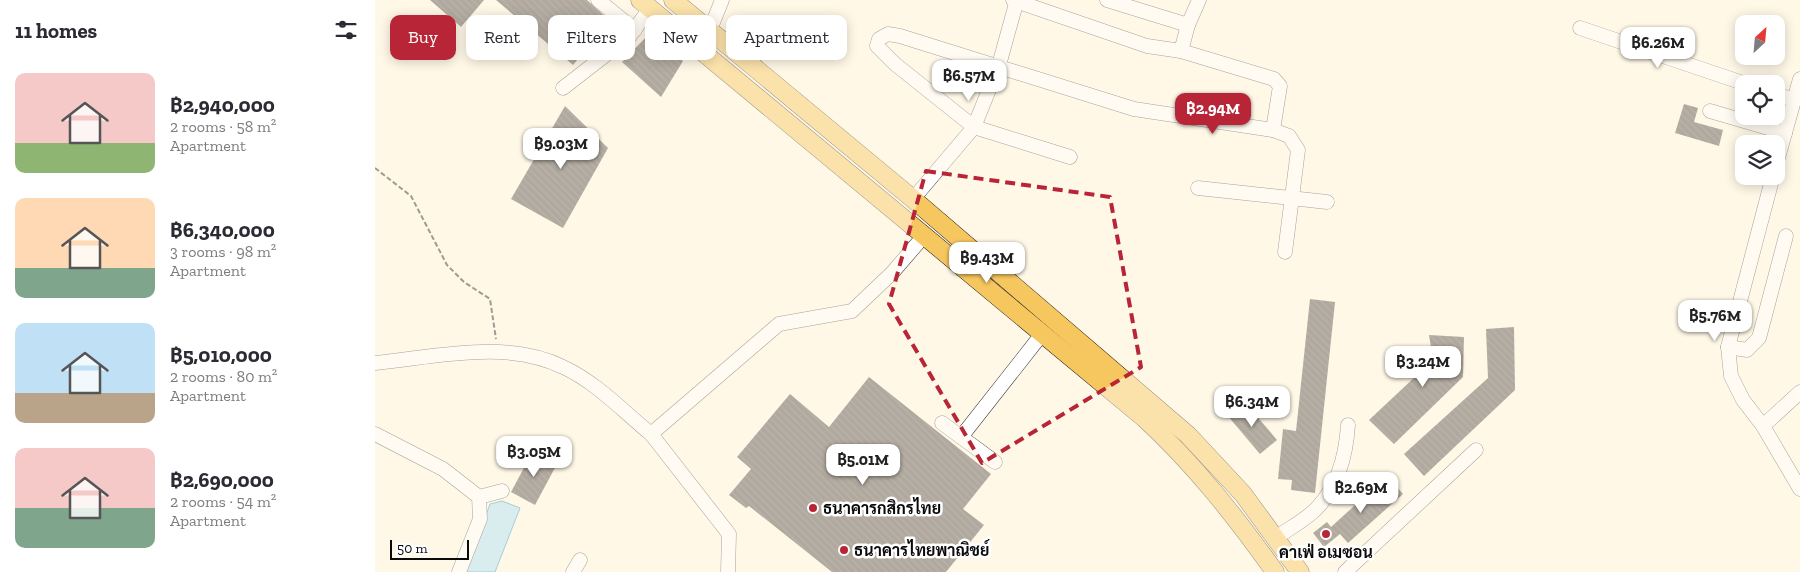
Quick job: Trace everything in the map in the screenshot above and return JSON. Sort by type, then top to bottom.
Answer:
[{"type":"main road","points":[[673,0],[692,15]]},
{"type":"main road","points":[[645,4],[1143,418],[1176,448],[1227,506],[1275,572]]},
{"type":"main road","points":[[716,35],[913,199],[1188,435],[1237,486],[1300,572]]},
{"type":"street","points":[[598,0],[616,15]]},
{"type":"street","points":[[716,15],[722,0]]},
{"type":"street","points":[[913,199],[961,145],[974,127],[999,65],[1016,0],[1147,46],[1181,51],[1274,79],[1280,86],[1273,130]]},
{"type":"street","points":[[1107,0],[1188,25]]},
{"type":"street","points":[[1181,51],[1188,25],[1199,0]]},
{"type":"street","points":[[635,30],[645,4]]},
{"type":"street","points":[[1581,28],[1735,80]]},
{"type":"street","points":[[1070,156],[974,127],[895,64],[877,43],[879,39],[887,34],[899,36],[999,65],[1134,109],[1273,130],[1289,136],[1299,150],[1285,252]]},
{"type":"street","points":[[563,88],[599,60]]},
{"type":"street","points":[[1710,112],[1785,133],[1800,79]]},
{"type":"street","points":[[1785,97],[1794,100]]},
{"type":"street","points":[[1771,185],[1728,348],[1731,376],[1743,400],[1763,426],[1800,489]]},
{"type":"street","points":[[1199,188],[1327,202]]},
{"type":"street","points":[[1728,348],[1747,350],[1759,338],[1786,236]]},
{"type":"street","points":[[651,434],[779,324],[852,310],[893,273],[923,237]]},
{"type":"street","points":[[961,437],[1042,334]]},
{"type":"street","points":[[375,363],[497,351],[541,358],[565,367],[592,385],[651,434],[729,534],[728,572]]},
{"type":"street","points":[[1763,426],[1800,392]]},
{"type":"street","points":[[942,422],[995,462]]},
{"type":"street","points":[[1276,538],[1317,508],[1335,482],[1346,454],[1348,425]]},
{"type":"street","points":[[375,434],[443,469],[479,497],[480,519],[459,572]]},
{"type":"street","points":[[1345,572],[1476,450]]},
{"type":"street","points":[[479,497],[502,491]]},
{"type":"path","points":[[375,168],[411,196],[447,265],[455,274],[490,299],[497,351]]},
{"type":"highlighted area","points":[[926,171],[1110,197],[1141,367],[982,463],[889,304]]},
{"type":"water","points":[[502,501],[520,508],[495,572],[466,572],[490,504]]},
{"type":"building","points":[[430,0],[484,0],[471,15],[466,15],[466,21],[461,27],[456,23],[456,15],[447,15]]},
{"type":"building","points":[[496,0],[587,0],[603,15],[548,15],[548,44],[538,35],[538,15],[514,15]]},
{"type":"building","points":[[645,38],[645,60],[683,61],[661,97],[622,62],[624,60],[635,60],[635,49]]},
{"type":"building","points":[[567,60],[577,60],[573,65]]},
{"type":"building","points":[[1684,104],[1698,108],[1694,122],[1723,130],[1719,146],[1675,133]]},
{"type":"building","points":[[565,106],[608,148],[563,228],[511,199]]},
{"type":"building","points":[[1310,299],[1335,302],[1315,493],[1291,490],[1292,480],[1278,479],[1283,429],[1296,431]]},
{"type":"building","points":[[1514,327],[1515,390],[1424,476],[1404,454],[1488,378],[1486,329]]},
{"type":"building","points":[[1429,335],[1464,337],[1463,377],[1394,444],[1369,420],[1433,360]]},
{"type":"building","points":[[869,377],[991,474],[963,509],[984,525],[946,572],[832,572],[749,506],[746,508],[729,495],[751,469],[737,457],[790,394],[829,427]]},
{"type":"building","points":[[1244,401],[1277,440],[1260,454],[1227,415]]},
{"type":"building","points":[[533,451],[557,464],[535,505],[511,492]]},
{"type":"building","points":[[1387,476],[1403,494],[1348,543],[1340,534],[1324,547],[1313,533],[1327,522],[1331,527]]},
{"type":"place","name":"ธนาคารกสิกรไทย","points":[[813,508]]},
{"type":"place","name":"คาเฟ่ อเมซอน","points":[[1326,534]]},
{"type":"place","name":"ธนาคารไทยพาณิชย์","points":[[844,550]]}]
